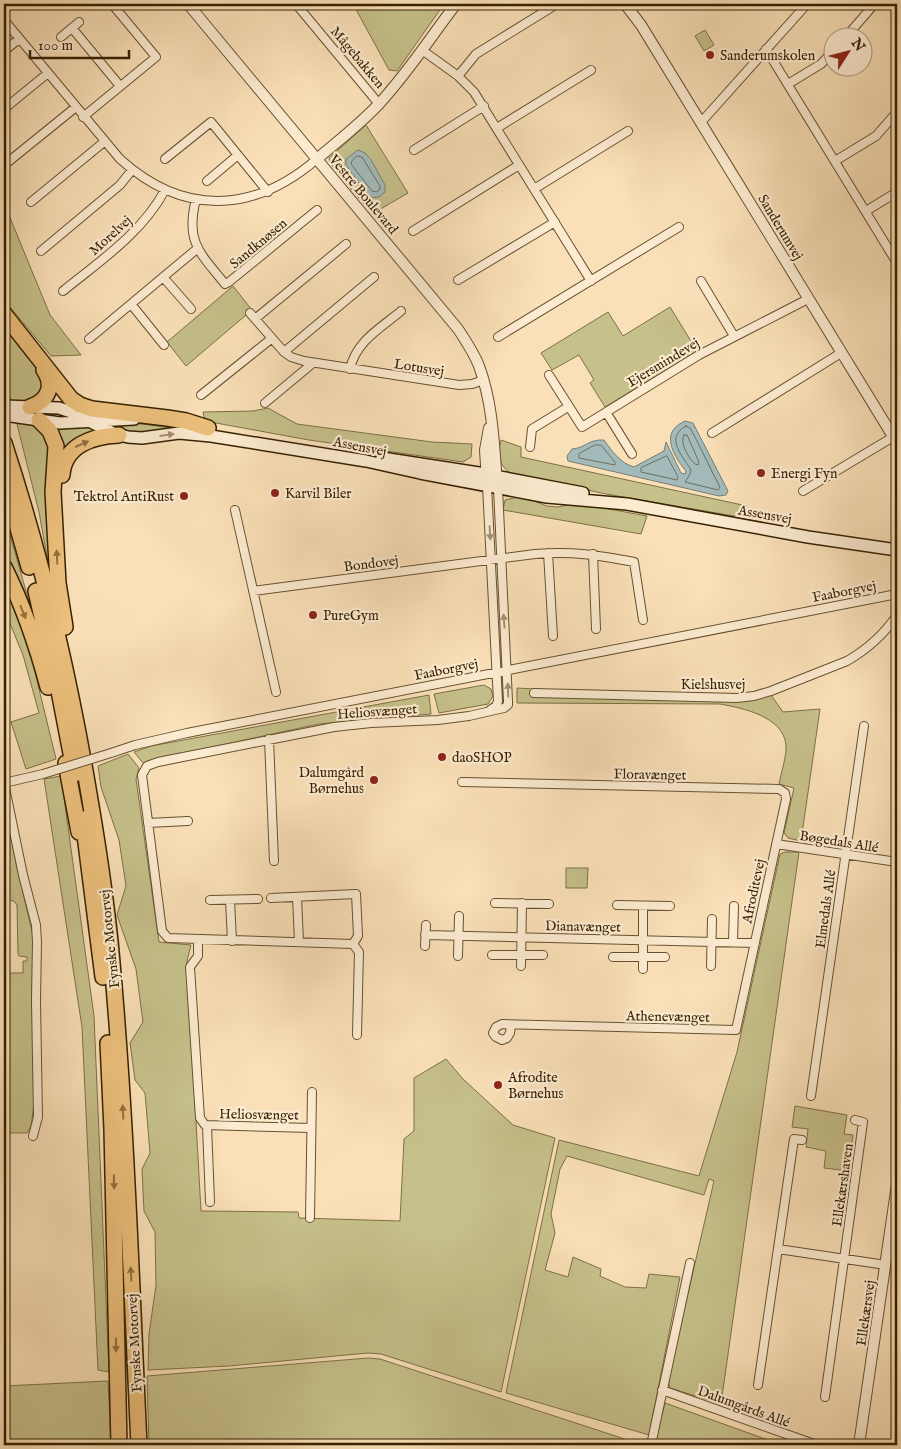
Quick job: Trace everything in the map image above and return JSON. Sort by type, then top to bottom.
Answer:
[{"type":"highway","points":[[4,315],[49,380],[50,386],[47,395],[40,403],[27,412],[50,431],[56,446],[53,492],[58,583],[78,699],[81,747]]},
{"type":"highway","points":[[4,315],[71,399],[80,406],[186,421],[208,428]]},
{"type":"highway","points":[[56,536],[62,469],[66,457],[72,449],[82,443],[119,435]]},
{"type":"highway","name":"Fynske Motorvej","points":[[4,443],[57,631],[81,747],[102,872],[110,940],[120,1064],[139,1445]]},
{"type":"highway","name":"Fynske Motorvej","points":[[4,479],[32,576],[59,691],[80,798],[92,887],[103,980],[110,1068],[119,1445]]},
{"type":"highway","points":[[4,567],[26,617],[42,662],[56,714],[80,837],[92,887]]},
{"type":"main road","name":"Assensvej","points":[[4,406],[27,412]]},
{"type":"main road","name":"Assensvej","points":[[4,415],[27,412],[45,406],[71,412],[119,435],[142,438],[179,433],[194,434],[366,461],[420,473],[492,481],[547,497],[627,504]]},
{"type":"main road","name":"Assensvej","points":[[90,421],[133,419],[208,428],[543,490],[581,493],[627,504],[808,537],[897,550]]},
{"type":"main road","name":"Assensvej","points":[[808,537],[823,542],[897,557]]},
{"type":"street","points":[[83,116],[156,56],[112,4]]},
{"type":"street","name":"Vestre Boulevard","points":[[188,4],[458,329],[479,365],[484,380],[491,418],[496,560],[497,672]]},
{"type":"street","name":"Mågebakken","points":[[296,4],[379,104]]},
{"type":"street","name":"Mågebakken","points":[[317,159],[379,104],[456,4]]},
{"type":"street","name":"Sanderumvej","points":[[625,4],[641,26],[700,121],[895,440]]},
{"type":"street","name":"Sanderumvej","points":[[631,4],[641,26]]},
{"type":"street","points":[[700,121],[704,119],[807,4]]},
{"type":"street","points":[[458,76],[476,54],[552,7]]},
{"type":"street","points":[[854,28],[871,8]]},
{"type":"street","points":[[4,20],[104,142],[132,170],[165,190],[196,200],[232,200],[268,192],[292,178],[317,159]]},
{"type":"street","points":[[61,37],[79,22]]},
{"type":"street","points":[[72,28],[120,86]]},
{"type":"street","points":[[4,52],[19,39]]},
{"type":"street","points":[[766,49],[897,263]]},
{"type":"street","points":[[422,50],[458,76],[474,92],[591,280]]},
{"type":"street","points":[[788,84],[824,61]]},
{"type":"street","points":[[497,128],[591,70]]},
{"type":"street","points":[[4,109],[48,73]]},
{"type":"street","points":[[414,150],[484,106]]},
{"type":"street","points":[[8,162],[76,107]]},
{"type":"street","points":[[835,161],[876,136],[897,112]]},
{"type":"street","points":[[165,159],[211,122],[268,192]]},
{"type":"street","points":[[534,189],[628,131]]},
{"type":"street","points":[[31,202],[104,142]]},
{"type":"street","points":[[207,181],[238,155]]},
{"type":"street","points":[[414,231],[519,165]]},
{"type":"street","points":[[40,251],[120,185],[132,170]]},
{"type":"street","name":"Morelvej","points":[[63,291],[130,235],[158,204],[165,190]]},
{"type":"street","points":[[866,211],[897,192]]},
{"type":"street","name":"Sandknøsen","points":[[196,200],[192,236],[198,248],[225,284],[317,210]]},
{"type":"street","points":[[458,280],[555,222]]},
{"type":"street","points":[[498,337],[679,227]]},
{"type":"street","name":"Lotusvej","points":[[346,244],[253,316],[284,352],[290,357],[313,363],[459,385],[472,384],[484,380]]},
{"type":"street","points":[[89,339],[198,248]]},
{"type":"street","points":[[163,277],[191,309]]},
{"type":"street","points":[[284,352],[374,277]]},
{"type":"street","points":[[701,281],[734,336]]},
{"type":"street","name":"Ejersmindevej","points":[[549,375],[582,427],[699,355],[808,299]]},
{"type":"street","points":[[131,304],[164,345]]},
{"type":"street","points":[[350,369],[352,359],[360,345],[401,311]]},
{"type":"street","points":[[201,395],[271,338]]},
{"type":"street","points":[[712,433],[841,353]]},
{"type":"street","points":[[265,403],[313,363]]},
{"type":"street","points":[[530,447],[532,429],[568,407]]},
{"type":"street","points":[[606,412],[632,454]]},
{"type":"street","points":[[803,491],[895,440]]},
{"type":"street","points":[[236,510],[276,692]]},
{"type":"street","name":"Bondovej","points":[[253,591],[548,553],[570,552],[593,554],[634,562],[643,620]]},
{"type":"street","points":[[548,553],[553,636]]},
{"type":"street","points":[[593,554],[596,629]]},
{"type":"street","name":"Vestre Boulevard","points":[[496,560],[507,670]]},
{"type":"street","name":"Faaborgvej","points":[[4,783],[43,774],[136,745],[187,733],[897,594]]},
{"type":"street","name":"Kielshusvej","points":[[534,693],[712,698],[754,696],[847,661],[860,654],[897,615]]},
{"type":"street","name":"Heliosvænget","points":[[353,944],[168,938],[162,931],[142,782],[143,770],[147,766],[158,762],[338,726],[438,720],[504,708],[508,705],[507,670]]},
{"type":"street","points":[[487,712],[496,706],[498,701],[497,672]]},
{"type":"street","name":"Elmedals Allé","points":[[811,1096],[864,726]]},
{"type":"street","points":[[269,739],[274,861]]},
{"type":"street","name":"Floravænget","points":[[462,782],[779,790],[785,793],[786,799],[776,844]]},
{"type":"street","points":[[4,783],[23,875],[36,925],[38,1117],[33,1136]]},
{"type":"street","points":[[148,823],[188,821]]},
{"type":"street","name":"Bøgedals Allé","points":[[776,844],[897,862]]},
{"type":"street","name":"Afroditevej","points":[[755,943],[776,844]]},
{"type":"street","points":[[271,898],[356,894],[358,936],[353,944],[359,952],[357,1035]]},
{"type":"street","points":[[297,897],[299,942]]},
{"type":"street","points":[[210,900],[258,899]]},
{"type":"street","points":[[230,900],[232,940]]},
{"type":"street","name":"Dianavænget","points":[[495,903],[549,904]]},
{"type":"street","points":[[521,966],[522,903]]},
{"type":"street","name":"Dianavænget","points":[[616,905],[670,906]]},
{"type":"street","points":[[643,969],[644,906]]},
{"type":"street","points":[[733,942],[734,906]]},
{"type":"street","points":[[458,956],[459,916]]},
{"type":"street","points":[[711,966],[712,919]]},
{"type":"street","points":[[425,946],[426,925]]},
{"type":"street","name":"Dianavænget","points":[[426,935],[755,943]]},
{"type":"street","name":"Heliosvænget","points":[[198,940],[198,956],[190,967],[200,1118],[208,1126],[311,1128]]},
{"type":"street","name":"Athenevænget","points":[[511,1025],[736,1030],[755,943]]},
{"type":"street","points":[[492,955],[543,955]]},
{"type":"street","points":[[613,957],[665,958]]},
{"type":"street","name":"Heliosvænget","points":[[310,1218],[312,1092]]},
{"type":"street","name":"Ellekærshaven","points":[[825,1397],[863,1122],[855,1120]]},
{"type":"street","name":"Heliosvænget","points":[[208,1126],[210,1202]]},
{"type":"street","points":[[758,1385],[794,1139],[802,1140]]},
{"type":"street","name":"Ellekærsvej","points":[[859,1445],[897,1184]]},
{"type":"street","points":[[778,1249],[886,1264]]},
{"type":"street","points":[[651,1445],[690,1263]]},
{"type":"street","name":"Dalumgårds Allé","points":[[662,1390],[817,1445]]},
{"type":"shaded area","points":[[353,4],[444,4],[397,71],[389,70]]},
{"type":"shaded area","points":[[705,30],[714,45],[704,51],[695,36]]},
{"type":"shaded area","points":[[366,125],[408,193],[372,214],[330,163],[329,158]]},
{"type":"shaded area","points":[[4,203],[50,315],[81,355],[51,356],[4,300]]},
{"type":"shaded area","points":[[233,286],[252,310],[186,366],[167,342]]},
{"type":"shaded area","points":[[670,307],[697,351],[605,407],[590,383],[594,380],[579,355],[552,370],[541,353],[608,312],[623,336]]},
{"type":"shaded area","points":[[4,321],[37,366],[44,388],[32,401],[12,402],[4,383]]},
{"type":"shaded area","points":[[268,408],[297,424],[432,442],[472,444],[471,457],[463,462],[309,440],[205,421],[203,412],[253,411]]},
{"type":"shaded area","points":[[16,420],[37,425],[48,439],[55,601],[39,512]]},
{"type":"shaded area","points":[[142,424],[180,429],[135,432],[117,429],[109,425]]},
{"type":"shaded area","points":[[89,426],[102,433],[63,455],[54,427]]},
{"type":"shaded area","points":[[501,440],[521,447],[521,457],[747,506],[734,516],[606,494],[513,474],[505,468],[500,460]]},
{"type":"shaded area","points":[[521,496],[547,506],[558,507],[576,503],[647,516],[641,534],[503,510],[505,500]]},
{"type":"shaded area","points":[[4,514],[36,626],[4,560]]},
{"type":"shaded area","points":[[4,582],[18,614],[32,660],[56,759],[26,769],[11,722],[39,713],[23,655],[4,609]]},
{"type":"shaded area","points":[[484,685],[491,689],[493,696],[488,704],[439,713],[434,694]]},
{"type":"shaded area","points":[[517,688],[740,701],[771,695],[783,712],[820,709],[801,841],[788,838],[784,833],[794,788],[779,784],[786,745],[778,727],[770,720],[750,711],[720,704],[517,703]]},
{"type":"shaded area","points":[[429,695],[431,714],[319,724],[147,761],[144,764],[134,752],[151,746]]},
{"type":"shaded area","points":[[128,754],[139,768],[136,779],[159,942],[191,945],[187,961],[201,1211],[298,1212],[299,1218],[400,1221],[404,1139],[414,1131],[414,1078],[446,1059],[463,1079],[513,1125],[555,1138],[501,1392],[381,1354],[368,1353],[229,1366],[148,1370],[149,1334],[156,1285],[155,1232],[144,1211],[142,1169],[150,1153],[145,1093],[135,1080],[130,1043],[143,1022],[136,969],[117,915],[126,886],[119,840],[101,787],[98,766]]},
{"type":"shaded area","points":[[61,776],[94,1016],[109,1372],[98,1370],[82,1027],[44,779]]},
{"type":"shaded area","points":[[4,798],[16,863],[33,936],[34,1104],[31,1126],[27,1133],[4,1133],[4,973],[23,973],[23,961],[27,961],[27,957],[19,956],[18,954],[17,905],[14,901],[4,900]]},
{"type":"shaded area","points":[[799,852],[721,1404],[670,1388],[668,1380],[714,1181],[709,1179],[704,1195],[567,1156],[560,1169],[551,1214],[555,1233],[545,1270],[568,1277],[573,1257],[601,1269],[600,1276],[625,1287],[646,1288],[649,1274],[680,1277],[649,1435],[506,1393],[559,1140],[699,1176],[737,1052],[780,854]]},
{"type":"shaded area","points":[[566,868],[588,868],[587,888],[566,888]]},
{"type":"shaded area","points":[[795,1106],[847,1115],[844,1134],[853,1135],[848,1171],[824,1168],[826,1151],[806,1147],[808,1129],[792,1127]]},
{"type":"shaded area","points":[[368,1358],[380,1359],[643,1445],[149,1445],[147,1376]]},
{"type":"shaded area","points":[[108,1381],[111,1445],[4,1445],[4,1386]]},
{"type":"shaded area","points":[[665,1403],[782,1445],[654,1445]]},
{"type":"water","points":[[358,150],[365,153],[371,160],[385,185],[385,192],[379,197],[370,198],[346,165],[346,159]]},
{"type":"water","points":[[685,421],[693,423],[728,491],[726,495],[719,496],[568,461],[567,456],[572,449],[594,441],[604,440],[620,460],[634,467],[664,451],[666,442],[681,473],[685,474],[686,471],[673,451],[671,439],[676,427]]},
{"type":"place","name":"Sanderumskolen","points":[[710,55]]},
{"type":"place","name":"Energi Fyn","points":[[761,473]]},
{"type":"place","name":"Karvil Biler","points":[[275,493]]},
{"type":"place","name":"Tektrol AntiRust","points":[[184,496]]},
{"type":"place","name":"PureGym","points":[[313,615]]},
{"type":"place","name":"daoSHOP","points":[[442,757]]},
{"type":"place","name":"Dalumgård Børnehus","points":[[374,780]]},
{"type":"place","name":"Afrodite Børnehus","points":[[498,1085]]}]
